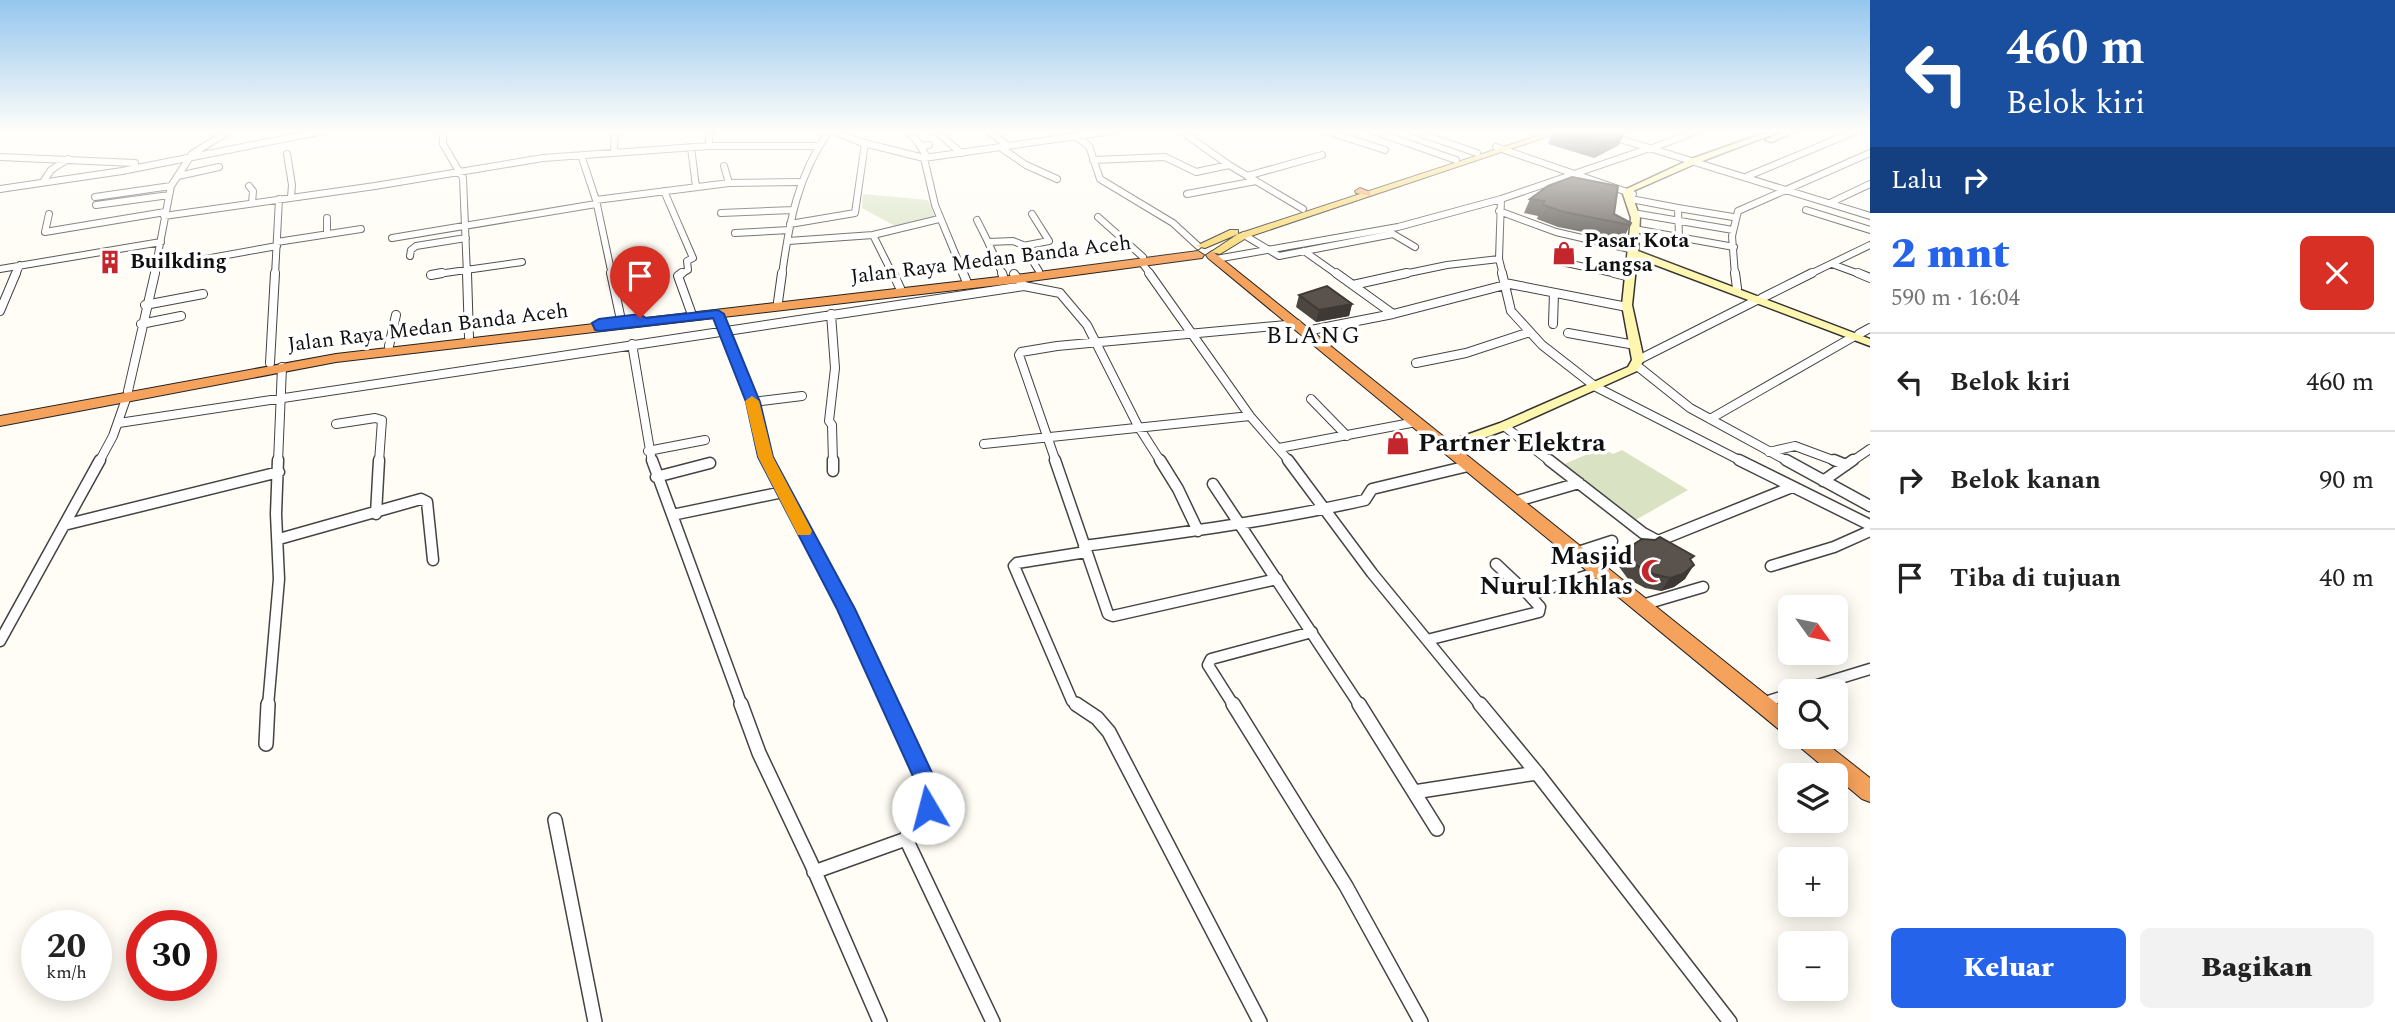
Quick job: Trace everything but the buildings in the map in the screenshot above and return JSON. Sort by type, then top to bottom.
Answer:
[{"type":"highway","name":"Jalan Raya Medan Banda Aceh","points":[[276,365],[599,325],[621,320],[965,280],[1014,279],[1039,271],[1205,252]]},
{"type":"highway","points":[[1205,252],[1778,716]]},
{"type":"highway","name":"Jalan Raya Medan Banda Aceh","points":[[0,415],[389,346],[718,314],[1014,279],[1142,260]]},
{"type":"highway","name":"Jalan Raya Medan Banda Aceh","points":[[0,421],[61,406]]},
{"type":"highway","points":[[1818,749],[1869,790]]},
{"type":"main road","points":[[1205,252],[1220,237],[1402,179]]},
{"type":"main road","name":"Jalan Raya Medan Banda Aceh","points":[[1205,252],[1244,235],[1404,179]]},
{"type":"main road","points":[[1446,447],[1504,426],[1623,376],[1637,363],[1627,307],[1634,252],[1630,196],[1662,179]]},
{"type":"main road","points":[[1634,252],[1737,288],[1760,299]]},
{"type":"main road","points":[[1634,252],[1863,338]]},
{"type":"street","points":[[43,182],[46,179]]},
{"type":"street","points":[[0,189],[64,179]]},
{"type":"street","points":[[0,641],[6,620],[64,524],[119,423],[171,186],[176,179]]},
{"type":"street","points":[[289,179],[291,197]]},
{"type":"street","points":[[49,214],[45,232],[415,179]]},
{"type":"street","points":[[463,179],[469,337]]},
{"type":"street","points":[[589,179],[621,320]]},
{"type":"street","points":[[695,179],[696,187]]},
{"type":"street","points":[[728,179],[729,183]]},
{"type":"street","points":[[778,302],[789,227],[801,179]]},
{"type":"street","points":[[736,233],[789,227],[855,213],[860,179]]},
{"type":"street","points":[[926,179],[939,219],[965,280]]},
{"type":"street","points":[[1100,179],[1173,223],[1205,252],[1266,250],[1398,227],[1562,179]]},
{"type":"street","points":[[1252,179],[1303,209]]},
{"type":"street","points":[[1588,179],[1630,196],[1678,208],[1733,217]]},
{"type":"street","points":[[1754,179],[1870,215]]},
{"type":"street","points":[[1756,179],[1870,215]]},
{"type":"street","points":[[1737,288],[1733,217],[1742,208],[1810,179]]},
{"type":"street","points":[[1187,194],[1212,187],[1228,188],[1256,181]]},
{"type":"street","points":[[392,238],[664,191],[729,183],[799,182]]},
{"type":"street","points":[[1832,202],[1870,184]]},
{"type":"street","points":[[95,197],[171,186]]},
{"type":"street","points":[[250,186],[253,191],[252,203]]},
{"type":"street","points":[[664,191],[693,258],[687,261],[688,270],[678,276],[691,312]]},
{"type":"street","points":[[96,205],[169,195]]},
{"type":"street","points":[[1500,199],[1499,259],[1511,311],[1542,345],[1596,387],[1640,412],[1870,525]]},
{"type":"street","points":[[266,744],[279,579],[276,514],[280,397],[276,365],[279,200]]},
{"type":"street","points":[[1678,208],[1679,237]]},
{"type":"street","points":[[721,213],[793,210]]},
{"type":"street","points":[[1806,210],[1870,230]]},
{"type":"street","points":[[1499,211],[1556,232],[1634,252]]},
{"type":"street","points":[[1633,213],[1733,230]]},
{"type":"street","points":[[1023,246],[1049,242],[1032,214]]},
{"type":"street","points":[[1098,217],[1142,260],[1250,416],[1279,448],[1427,640],[1537,773],[1730,1022]]},
{"type":"street","points":[[327,218],[327,234]]},
{"type":"street","points":[[788,241],[873,235],[939,219]]},
{"type":"street","points":[[977,220],[988,242],[1014,279]]},
{"type":"street","points":[[1244,235],[1279,256],[1405,231],[1398,227]]},
{"type":"street","points":[[155,268],[361,229]]},
{"type":"street","points":[[1634,229],[1734,247]]},
{"type":"street","points":[[1393,234],[1415,247]]},
{"type":"street","points":[[873,235],[900,288]]},
{"type":"street","points":[[410,256],[411,250],[416,246],[466,238]]},
{"type":"street","points":[[988,242],[1013,241],[1023,246],[1039,271]]},
{"type":"street","points":[[0,269],[160,242]]},
{"type":"street","points":[[1870,245],[1637,363],[1666,391],[1710,419],[1870,506]]},
{"type":"street","points":[[1304,251],[1393,314]]},
{"type":"street","points":[[1353,285],[1447,265],[1499,259]]},
{"type":"street","points":[[1557,261],[1630,277]]},
{"type":"street","points":[[430,275],[522,262]]},
{"type":"street","points":[[1832,264],[1870,278]]},
{"type":"street","points":[[0,311],[20,265]]},
{"type":"street","points":[[119,423],[831,314],[1014,279],[1060,293],[1087,325],[1138,426],[1178,489],[1198,531]]},
{"type":"street","points":[[1277,579],[1113,616],[1107,612],[1019,354],[1057,346],[1301,328],[1393,314],[1505,284],[1627,307]]},
{"type":"street","points":[[1553,324],[1554,293]]},
{"type":"street","points":[[145,305],[203,294]]},
{"type":"street","points":[[718,314],[722,331],[753,402],[766,457],[846,609],[932,794],[931,804],[912,822],[906,839],[993,1022]]},
{"type":"street","points":[[831,314],[835,368],[829,421],[832,425],[833,471]]},
{"type":"street","points":[[389,346],[396,315]]},
{"type":"street","points":[[141,324],[181,316]]},
{"type":"street","points":[[1710,419],[1863,338],[1870,328]]},
{"type":"street","points":[[1416,363],[1466,352],[1530,332]]},
{"type":"street","points":[[1569,333],[1635,345]]},
{"type":"street","points":[[632,344],[642,383],[648,451],[656,477],[759,753],[880,1022]]},
{"type":"street","points":[[753,402],[802,396]]},
{"type":"street","points":[[1311,399],[1346,436]]},
{"type":"street","points":[[984,444],[1250,416]]},
{"type":"street","points":[[336,424],[375,418],[382,420],[376,513]]},
{"type":"street","points":[[1279,448],[1416,422]]},
{"type":"street","points":[[1504,426],[1643,533],[1661,541],[1792,487]]},
{"type":"street","points":[[648,451],[705,440]]},
{"type":"street","points":[[1769,452],[1793,445],[1846,465]]},
{"type":"street","points":[[1823,481],[1870,449]]},
{"type":"street","points":[[656,477],[710,463]]},
{"type":"street","points":[[1260,1022],[1109,732],[1104,724],[1072,701],[1014,566],[1017,563],[1085,549],[1325,510],[1365,500],[1372,489],[1468,466]]},
{"type":"street","points":[[64,524],[279,472]]},
{"type":"street","points":[[1514,502],[1579,483]]},
{"type":"street","points":[[1213,484],[1237,526],[1312,632],[1437,829]]},
{"type":"street","points":[[672,515],[783,492]]},
{"type":"street","points":[[279,539],[417,499],[425,501],[430,520],[433,560]]},
{"type":"street","points":[[1770,566],[1834,547],[1870,531]]},
{"type":"street","points":[[1575,553],[1612,541]]},
{"type":"street","points":[[1427,640],[1539,612],[1540,607],[1496,564]]},
{"type":"street","points":[[1529,595],[1598,572]]},
{"type":"street","points":[[1642,605],[1703,587]]},
{"type":"street","points":[[1312,632],[1211,659],[1208,665],[1266,755],[1377,939],[1421,1022]]},
{"type":"street","points":[[1837,679],[1870,669]]},
{"type":"street","points":[[1762,703],[1778,698]]},
{"type":"street","points":[[1414,792],[1537,773]]},
{"type":"street","points":[[555,820],[595,1022]]},
{"type":"street","points":[[814,872],[906,839]]},
{"type":"green space","points":[[863,194],[928,200],[935,217],[897,227],[862,208]]},
{"type":"green space","points":[[1602,448],[1613,454],[1622,450],[1688,490],[1634,521],[1562,465]]},
{"type":"slow traffic","points":[[752,401],[766,457],[804,531]]},
{"type":"place","name":"Pasar Kota Langsa","points":[[1564,253]]},
{"type":"place","name":"Builkding","points":[[110,262]]},
{"type":"place","name":"Partner Elektra","points":[[1398,443]]},
{"type":"place","name":"Masjid Nurul Ikhlas","points":[[1653,571]]},
{"type":"district","name":"BLANG","points":[[1314,336]]},
{"type":"route","points":[[640,318],[599,323],[599,327],[718,314],[722,331],[753,402],[766,457],[846,609],[932,794],[933,799],[928,808]]}]
